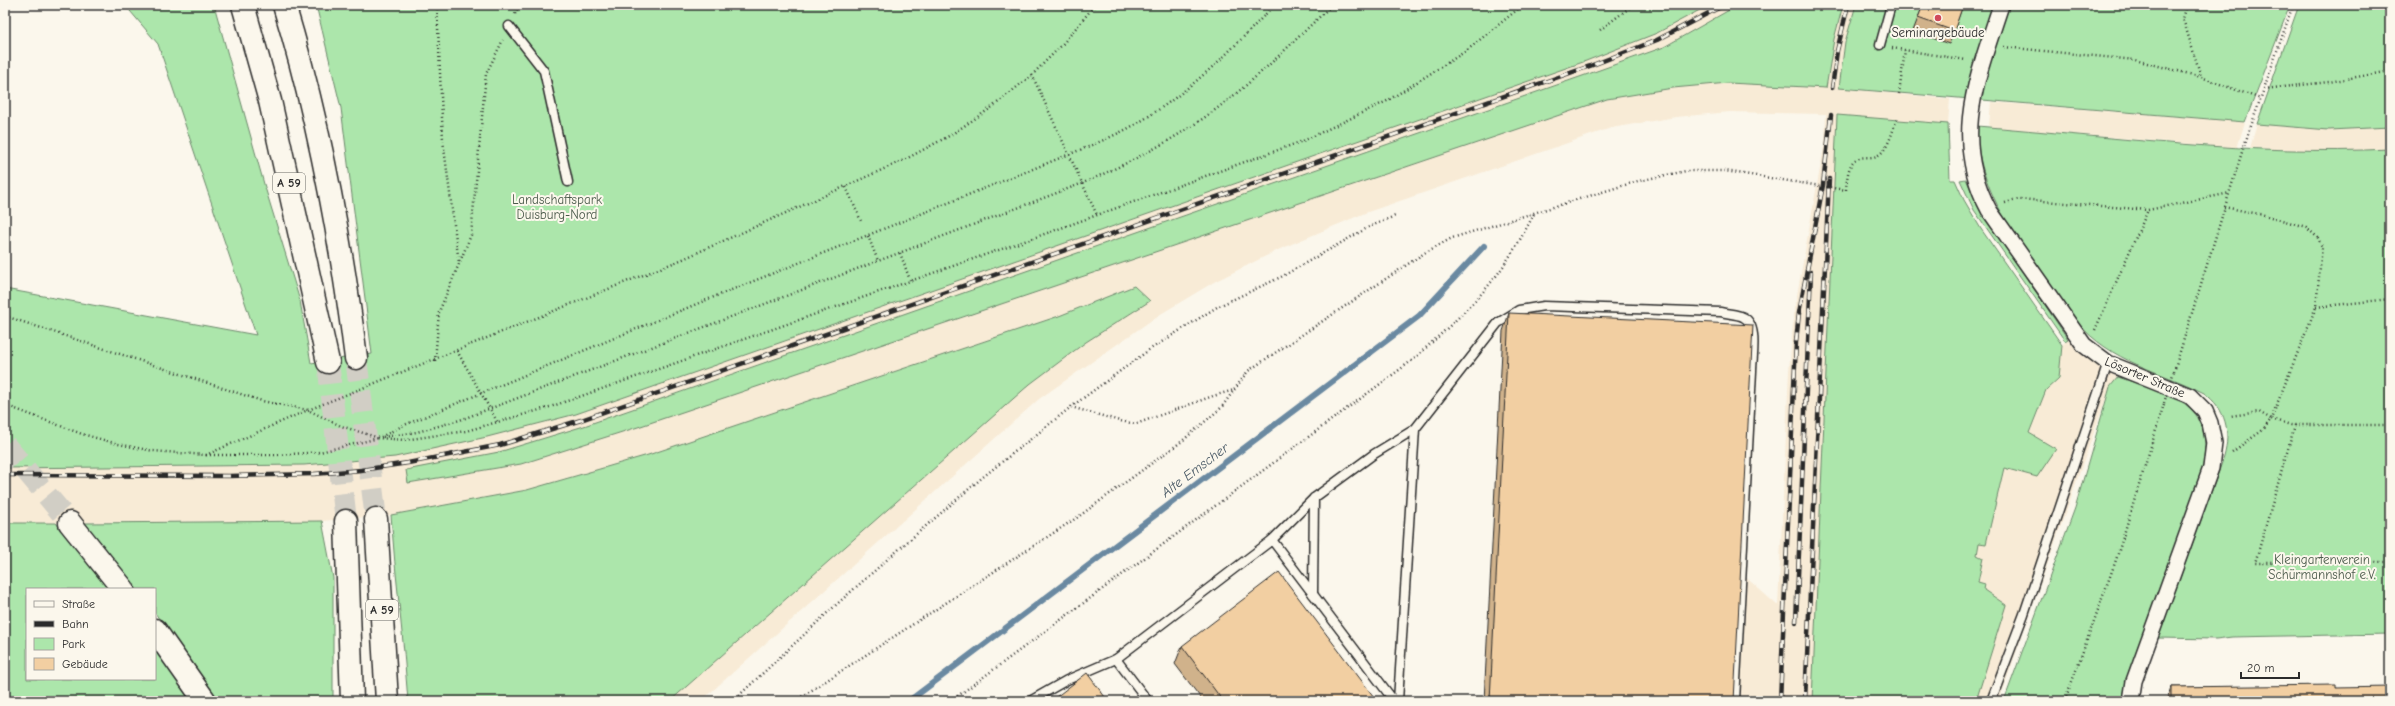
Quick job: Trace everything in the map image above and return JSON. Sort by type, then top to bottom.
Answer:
[{"type":"main road","name":"A 59","points":[[243,5],[270,101],[328,362]]},
{"type":"main road","points":[[284,5],[314,121],[333,211],[347,290],[356,358]]},
{"type":"main road","name":"A 59","points":[[376,519],[387,701]]},
{"type":"main road","name":"A 59","points":[[346,520],[352,701]]},
{"type":"main road","points":[[70,523],[121,588]]},
{"type":"main road","points":[[156,631],[205,701]]},
{"type":"street","name":"Lösorter Straße","points":[[2001,5],[1982,63],[1972,100],[1969,125],[1974,177],[1979,191],[1989,210],[2076,335],[2093,353],[2108,363],[2190,396],[2205,411],[2210,423],[2214,443],[2211,468],[2134,682],[2131,701]]},
{"type":"lane","points":[[1880,45],[1891,5]]},
{"type":"lane","points":[[509,26],[544,71],[568,182]]},
{"type":"lane","points":[[1030,701],[1067,680],[1116,659],[1272,540],[1314,498],[1374,454],[1415,429],[1498,323],[1519,310],[1544,306],[1721,312],[1744,317],[1753,333],[1735,701]]},
{"type":"lane","points":[[1991,701],[2024,614],[2108,363]]},
{"type":"lane","points":[[1398,701],[1415,429]]},
{"type":"lane","points":[[1313,594],[1314,498]]},
{"type":"lane","points":[[1272,540],[1394,701]]},
{"type":"lane","points":[[1116,659],[1148,701]]},
{"type":"path","points":[[437,5],[443,140],[459,263]]},
{"type":"path","points":[[206,455],[308,410],[435,361],[683,259],[904,160],[949,136],[991,108],[1032,75],[1061,46],[1094,5]]},
{"type":"path","points":[[379,438],[402,426],[1124,131],[1149,116],[1205,74],[1274,5]]},
{"type":"path","points":[[5,405],[25,414],[118,444],[153,451],[206,455],[277,455],[320,452],[379,438],[417,432],[490,408],[1083,183],[1125,165],[1171,139],[1228,100],[1332,5]]},
{"type":"path","points":[[5,316],[262,400],[308,410],[341,426],[379,438],[404,440],[435,436],[498,423],[1097,215],[1303,140],[1387,101],[1466,51],[1524,5]]},
{"type":"path","points":[[1600,30],[1633,5]]},
{"type":"path","points":[[2187,5],[2183,19],[2201,77]]},
{"type":"path","points":[[2065,701],[2116,560],[2224,207],[2293,5]]},
{"type":"path","points":[[435,361],[439,312],[471,235],[486,74],[509,26]]},
{"type":"path","points":[[1880,45],[1982,63]]},
{"type":"path","points":[[1988,46],[2034,48],[2135,60],[2201,77],[2261,99]]},
{"type":"path","points":[[1899,94],[1905,50]]},
{"type":"path","points":[[2264,89],[2329,82],[2390,71]]},
{"type":"path","points":[[1032,75],[1097,215]]},
{"type":"path","points":[[795,701],[1078,517],[1181,442],[1222,408],[1248,371],[1426,252],[1452,238],[1638,180],[1686,170],[1724,171],[1846,190],[1848,167],[1862,156],[1878,155],[1883,151],[1897,119]]},
{"type":"path","points":[[846,187],[861,222]]},
{"type":"path","points":[[2001,205],[2020,199],[2148,210],[2230,193]]},
{"type":"path","points":[[2224,207],[2295,222],[2306,227],[2318,238],[2322,247],[2323,256],[2316,307],[2271,419],[2264,430],[2232,452]]},
{"type":"path","points":[[2095,331],[2148,210]]},
{"type":"path","points":[[951,701],[1414,359],[1458,317],[1495,276],[1508,259],[1534,213]]},
{"type":"path","points":[[733,701],[831,609],[900,548],[983,477],[1071,406],[1149,350],[1217,307],[1281,277],[1369,227],[1395,216]]},
{"type":"path","points":[[868,236],[878,261]]},
{"type":"path","points":[[900,253],[910,280]]},
{"type":"path","points":[[2316,307],[2390,299]]},
{"type":"path","points":[[457,352],[498,423]]},
{"type":"path","points":[[1071,406],[1136,424],[1213,396],[1235,390]]},
{"type":"path","points":[[2230,416],[2259,412],[2271,419],[2295,425],[2390,425]]},
{"type":"path","points":[[2295,425],[2255,563],[2390,562]]},
{"type":"shaded area","points":[[1709,5],[1738,5],[1664,47],[584,426],[499,452],[408,483],[521,464],[638,427],[1607,99],[1673,88],[1728,83],[1825,88],[1834,39],[1843,5],[1856,5],[1845,42],[1839,88],[1950,99],[1948,124],[1837,115],[1815,640],[1884,701],[1604,701],[1714,549],[1778,606],[1789,371],[1794,312],[1825,141],[1826,114],[1730,112],[1676,117],[1611,128],[1365,213],[1280,249],[1214,282],[1159,315],[1039,399],[701,701],[670,701],[1030,384],[1086,342],[1149,301],[1134,286],[1059,316],[648,455],[527,490],[391,515],[322,521],[5,523],[5,468],[304,465],[487,437],[576,414],[1586,61],[1657,33]]},
{"type":"shaded area","points":[[1991,102],[2245,122],[2237,148],[1989,127]]},
{"type":"shaded area","points":[[2257,124],[2329,130],[2390,127],[2390,149],[2330,152],[2250,148]]},
{"type":"shaded area","points":[[2068,339],[2086,358],[2118,377],[2110,387],[1999,701],[1948,701],[1985,584],[1978,582],[1983,558],[1977,555],[1979,542],[1986,544],[2004,468],[2055,449],[2029,433],[2046,390],[2059,378],[2062,345]]},
{"type":"green space","name":"Landschaftspark Duisburg-Nord","points":[[125,5],[214,5],[264,184],[300,301],[311,363],[372,354],[341,108],[316,5],[1709,5],[1657,33],[1586,61],[576,414],[487,437],[395,457],[304,465],[5,468],[5,432],[9,431],[5,426],[5,289],[256,335],[158,44]]},
{"type":"green space","points":[[1738,5],[1843,5],[1834,39],[1826,88],[1728,83],[1673,88],[1607,99],[638,427],[521,464],[408,483],[406,470],[499,452],[584,426],[1664,47]]},
{"type":"green space","points":[[1856,5],[2290,5],[2245,122],[1839,88],[1845,42]]},
{"type":"green space","points":[[2299,5],[2390,5],[2390,127],[2329,130],[2257,124]]},
{"type":"green space","points":[[1837,115],[1948,124],[1950,180],[1955,180],[1964,200],[1981,229],[2062,345],[2059,378],[2046,390],[2029,433],[2056,449],[2037,477],[2004,468],[1986,544],[1979,543],[1977,555],[1983,558],[1978,582],[1985,584],[1984,590],[2006,605],[1976,701],[1812,701]]},
{"type":"green space","name":"Kleingartenverein Schürmannshof e.V.","points":[[1977,126],[2235,148],[2287,150],[2390,149],[2390,634],[2232,637],[2216,639],[2158,638],[2224,457],[2227,438],[2225,421],[2217,406],[2204,393],[2120,356],[2105,347],[2076,321],[2027,253],[1997,204],[1986,179],[1979,153]]},
{"type":"green space","points":[[1966,179],[1979,208],[2068,339],[2065,341],[1974,210],[1960,180]]},
{"type":"green space","points":[[1134,286],[1150,301],[1086,342],[1030,384],[670,701],[408,701],[391,515],[527,490],[648,455],[1059,316]]},
{"type":"green space","points":[[2118,377],[2155,389],[2185,404],[2196,415],[2203,428],[2205,447],[2202,470],[2129,671],[2122,701],[2004,701],[2075,508],[2110,387]]},
{"type":"green space","points":[[322,521],[333,578],[333,701],[218,701],[156,614],[156,588],[135,588],[84,523]]},
{"type":"green space","points":[[5,523],[56,523],[108,588],[26,588],[26,680],[156,680],[156,649],[194,701],[5,701]]},
{"type":"building","points":[[1923,5],[1963,5],[1954,31],[1918,18]]},
{"type":"building","points":[[1509,313],[1753,325],[1734,701],[1490,701]]},
{"type":"building","points":[[1279,572],[1377,701],[1223,701],[1182,646]]},
{"type":"building","points":[[1087,673],[1108,701],[1051,701]]},
{"type":"building","points":[[2336,685],[2336,688],[2390,687],[2390,701],[2171,701],[2171,687]]},
{"type":"waterway","name":"Alte Emscher","points":[[909,701],[1419,316],[1484,246]]},
{"type":"tunnel","points":[[356,358],[376,519]]},
{"type":"tunnel","points":[[328,362],[346,521]]},
{"type":"tunnel","points":[[5,445],[70,523]]},
{"type":"railway","points":[[5,475],[229,476],[314,474],[361,470],[408,463],[500,445],[581,420],[1590,66],[1657,40],[1724,5]]},
{"type":"railway","points":[[1832,88],[1837,51],[1848,5]]},
{"type":"railway","points":[[1780,701],[1796,342],[1799,313],[1823,185],[1831,115]]},
{"type":"railway","points":[[1805,701],[1829,179]]},
{"type":"railway","points":[[1796,622],[1811,272]]},
{"type":"place","name":"Seminargebäude","points":[[1938,18]]}]
